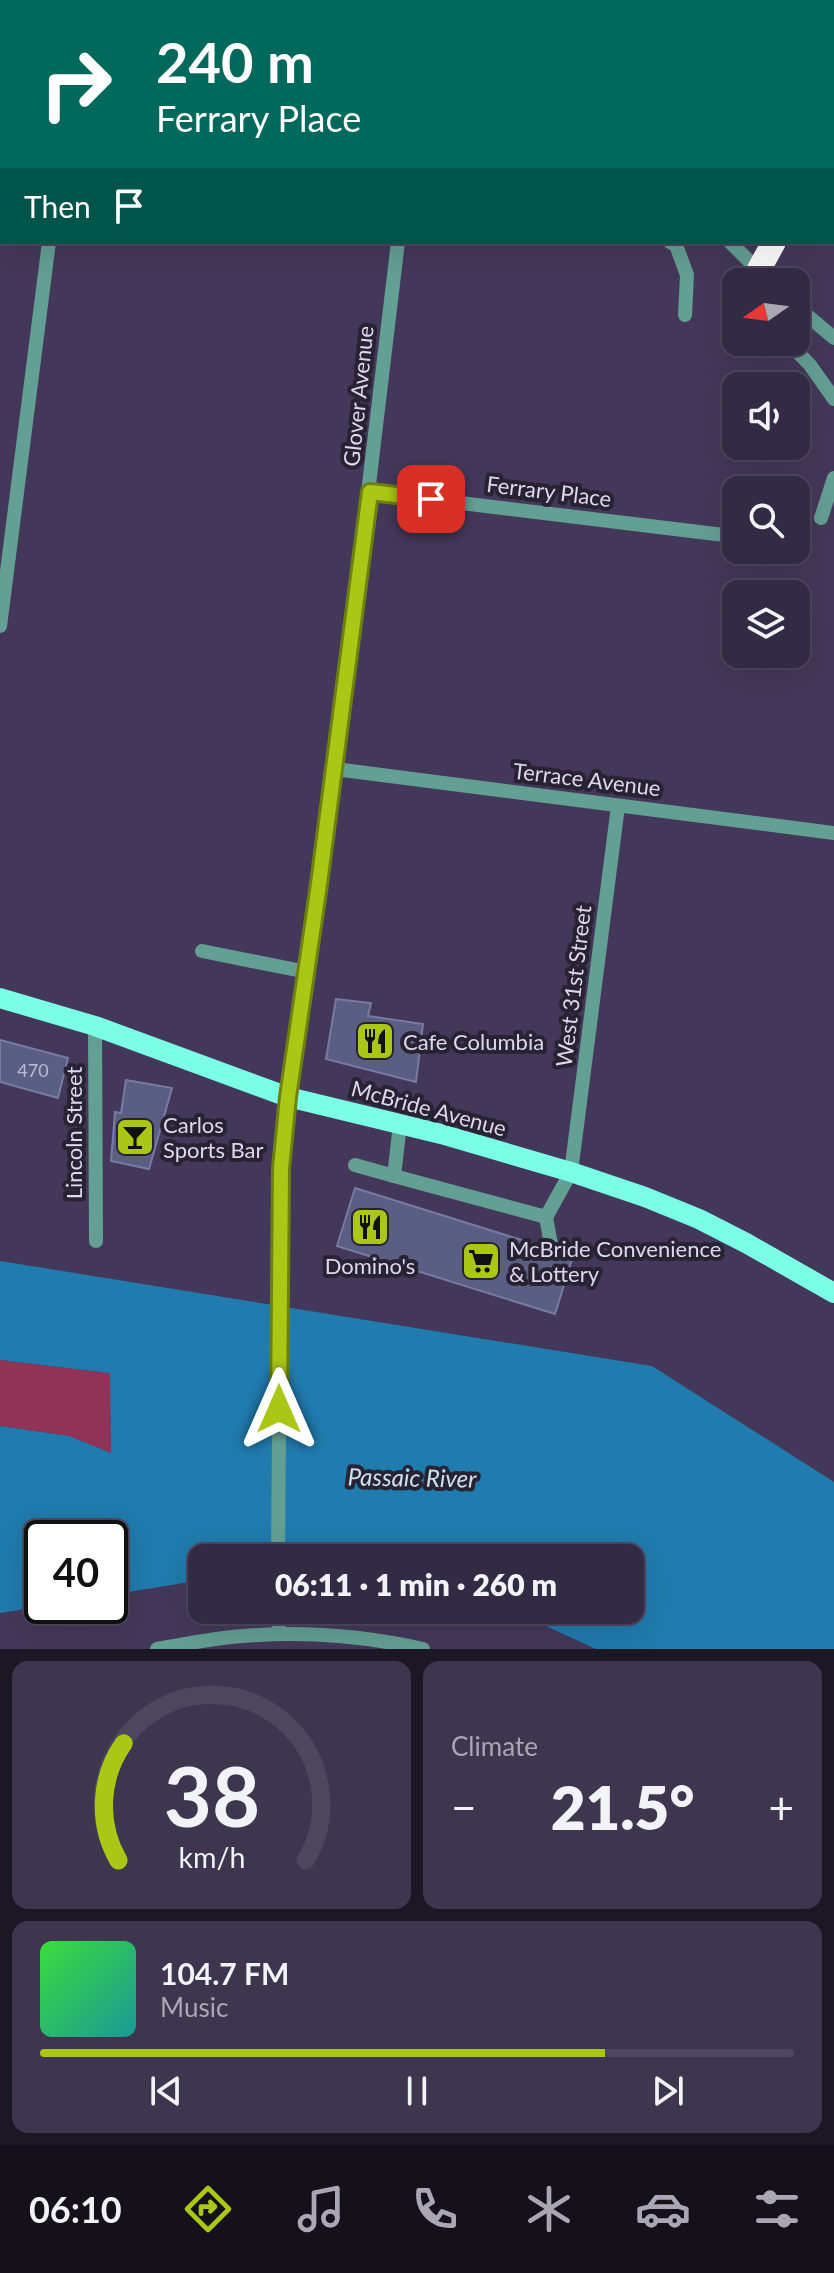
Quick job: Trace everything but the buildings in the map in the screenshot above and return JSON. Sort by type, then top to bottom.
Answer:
[{"type":"highway","points":[[767,268],[773,244]]},
{"type":"main road","name":"McBride Avenue","points":[[0,998],[95,1026],[288,1097],[400,1124],[571,1172],[645,1197],[699,1219],[834,1293]]},
{"type":"street","points":[[0,626],[49,244]]},
{"type":"street","name":"Glover Avenue","points":[[278,1544],[281,1168],[288,1097],[335,769],[398,244]]},
{"type":"street","points":[[675,244],[687,275],[685,315]]},
{"type":"street","points":[[732,244],[755,268]]},
{"type":"street","points":[[810,318],[834,338]]},
{"type":"street","points":[[801,356],[834,399]]},
{"type":"street","points":[[821,518],[834,478]]},
{"type":"street","name":"Ferrary Place","points":[[370,492],[722,535]]},
{"type":"street","name":"Terrace Avenue","points":[[335,769],[834,833]]},
{"type":"street","name":"West 31st Street","points":[[571,1172],[618,806]]},
{"type":"street","points":[[202,951],[307,972]]},
{"type":"street","name":"Lincoln Street","points":[[95,1026],[96,1241]]},
{"type":"street","points":[[394,1176],[400,1124]]},
{"type":"street","points":[[355,1165],[546,1217]]},
{"type":"street","points":[[552,1250],[546,1217],[571,1172]]},
{"type":"street","points":[[279,1624],[279,1633]]},
{"type":"street","points":[[157,1649],[279,1633],[381,1640],[423,1649]]},
{"type":"shaded area","points":[[0,1360],[110,1373],[111,1454],[69,1436],[0,1426]]},
{"type":"water","name":"Passaic River","points":[[0,1261],[652,1366],[834,1482],[834,1649],[596,1649],[542,1624],[644,1624],[644,1544],[188,1544],[188,1582],[128,1592],[128,1520],[24,1520],[24,1609],[0,1613],[0,1426],[69,1436],[111,1453],[110,1373],[0,1360]]},
{"type":"place","name":"Cafe Columbia","points":[[375,1041]]},
{"type":"place","name":"Carlos Sports Bar","points":[[135,1137]]},
{"type":"place","name":"Domino's","points":[[370,1227]]},
{"type":"place","name":"McBride Convenience & Lottery","points":[[481,1261]]},
{"type":"route","points":[[279,1409],[281,1168],[288,1097],[312,942],[370,492],[431,499]]}]
